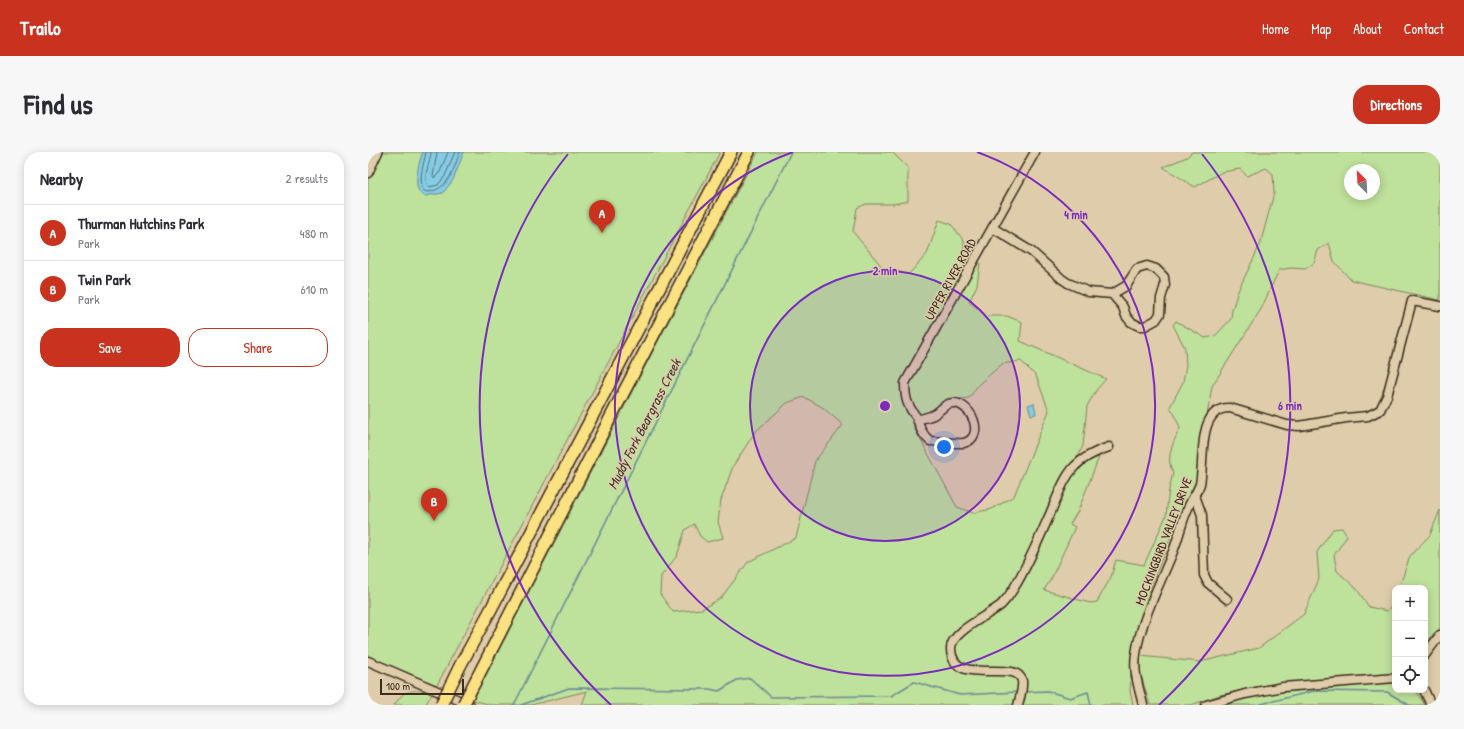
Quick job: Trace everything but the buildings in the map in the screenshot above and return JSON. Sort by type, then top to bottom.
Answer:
[{"type":"highway","points":[[441,705],[460,666],[731,152]]},
{"type":"highway","points":[[463,705],[606,425],[749,152]]},
{"type":"street","points":[[368,173],[378,152]]},
{"type":"street","name":"UPPER RIVER ROAD","points":[[917,420],[936,414],[946,405],[957,403],[962,405],[972,416],[975,422],[975,433],[971,439],[963,443],[930,441],[926,438],[909,408],[905,397],[905,383],[1035,152]]},
{"type":"street","points":[[992,228],[1032,252],[1062,279],[1088,292],[1112,294],[1126,286],[1137,269],[1147,266],[1156,269],[1164,277],[1165,285],[1160,314],[1156,320],[1149,325],[1139,326],[1128,320],[1123,307],[1112,294]]},
{"type":"street","name":"MOCKINGBIRD VALLEY DRIVE","points":[[1143,705],[1138,688],[1135,668],[1138,641],[1158,584],[1174,548],[1188,508],[1195,496],[1202,474],[1206,427],[1213,413],[1220,409],[1230,408],[1287,425],[1299,426],[1346,418],[1364,417],[1374,414],[1382,407],[1387,396],[1412,300],[1440,306]]},
{"type":"street","points":[[1018,705],[1022,681],[1020,677],[1010,672],[964,670],[952,660],[951,646],[962,631],[1003,603],[1014,588],[1066,479],[1074,467],[1089,456],[1109,447]]},
{"type":"street","points":[[1195,496],[1202,514],[1204,575],[1208,584],[1227,599]]},
{"type":"street","points":[[1428,651],[1440,635]]},
{"type":"street","points":[[368,660],[470,705]]},
{"type":"street","points":[[1206,705],[1245,694],[1283,687],[1392,678]]},
{"type":"street","points":[[1425,693],[1430,705]]},
{"type":"green space","points":[[368,152],[720,152],[437,685],[368,657]]},
{"type":"green space","points":[[758,152],[892,152],[908,168],[908,201],[893,204],[866,204],[857,208],[853,232],[883,268],[909,274],[927,254],[939,220],[951,224],[964,241],[964,260],[980,263],[977,285],[969,302],[987,316],[1007,316],[1022,322],[1020,341],[1106,379],[1097,389],[1087,406],[1083,446],[1071,468],[1079,470],[1088,461],[1099,457],[1078,511],[1070,524],[1075,527],[1051,579],[1044,590],[1090,603],[1097,602],[1111,577],[1116,560],[1144,565],[1166,516],[1169,489],[1173,473],[1170,456],[1180,428],[1170,407],[1183,382],[1186,365],[1185,348],[1173,325],[1176,321],[1205,338],[1215,336],[1231,319],[1232,310],[1238,291],[1260,245],[1274,193],[1273,174],[1266,168],[1247,176],[1240,169],[1222,172],[1195,187],[1163,167],[1187,157],[1192,152],[1440,152],[1440,300],[1351,280],[1334,261],[1329,243],[1318,250],[1314,263],[1305,269],[1291,268],[1279,270],[1261,309],[1212,386],[1196,481],[1183,507],[1152,583],[1133,644],[1130,691],[1133,705],[582,705],[587,691],[531,705],[491,705],[473,700],[655,347]],"holes":[[[1021,361],[1036,376],[1049,411],[1014,496],[992,509],[973,513],[957,507],[913,426],[927,413],[950,400],[969,398],[978,385],[1002,364]],[[804,397],[822,407],[843,425],[815,461],[796,538],[748,562],[721,598],[702,609],[673,612],[660,594],[661,576],[677,556],[685,530],[694,524],[700,536],[707,542],[723,538],[718,522],[721,500],[733,466],[755,432],[787,403]]]},
{"type":"green space","points":[[1440,510],[1440,628],[1433,634],[1428,643],[1428,585],[1400,585],[1410,556],[1430,535]]},
{"type":"green space","points":[[1342,528],[1347,536],[1334,555],[1337,571],[1356,588],[1369,607],[1387,611],[1392,605],[1392,675],[1267,685],[1220,695],[1191,705],[1150,705],[1140,672],[1140,656],[1200,662],[1259,648],[1304,614],[1319,579],[1317,552],[1333,529]]},
{"type":"green space","points":[[1392,681],[1392,693],[1417,693],[1425,705],[1213,705],[1264,694]]},
{"type":"green space","points":[[411,691],[424,691],[432,694],[425,705],[394,705],[403,694]]},
{"type":"water","points":[[423,152],[464,152],[453,180],[443,193],[425,196],[420,193],[418,189],[417,172]]},
{"type":"water","points":[[1034,403],[1036,414],[1031,415],[1028,405]]},
{"type":"waterway","name":"Muddy Fork Beargrass Creek","points":[[514,705],[791,152]]},
{"type":"waterway","points":[[521,705],[569,688],[709,689],[719,691],[737,680],[750,678],[771,697],[891,696],[914,682],[960,695],[1018,692]]},
{"type":"waterway","points":[[1023,692],[1048,691],[1070,698],[1088,692],[1091,705]]},
{"type":"waterway","points":[[1257,705],[1314,691],[1387,692],[1409,705]]},
{"type":"place","name":"Thurman Hutchins Park","points":[[602,233]]},
{"type":"place","name":"Twin Park","points":[[434,521]]}]
